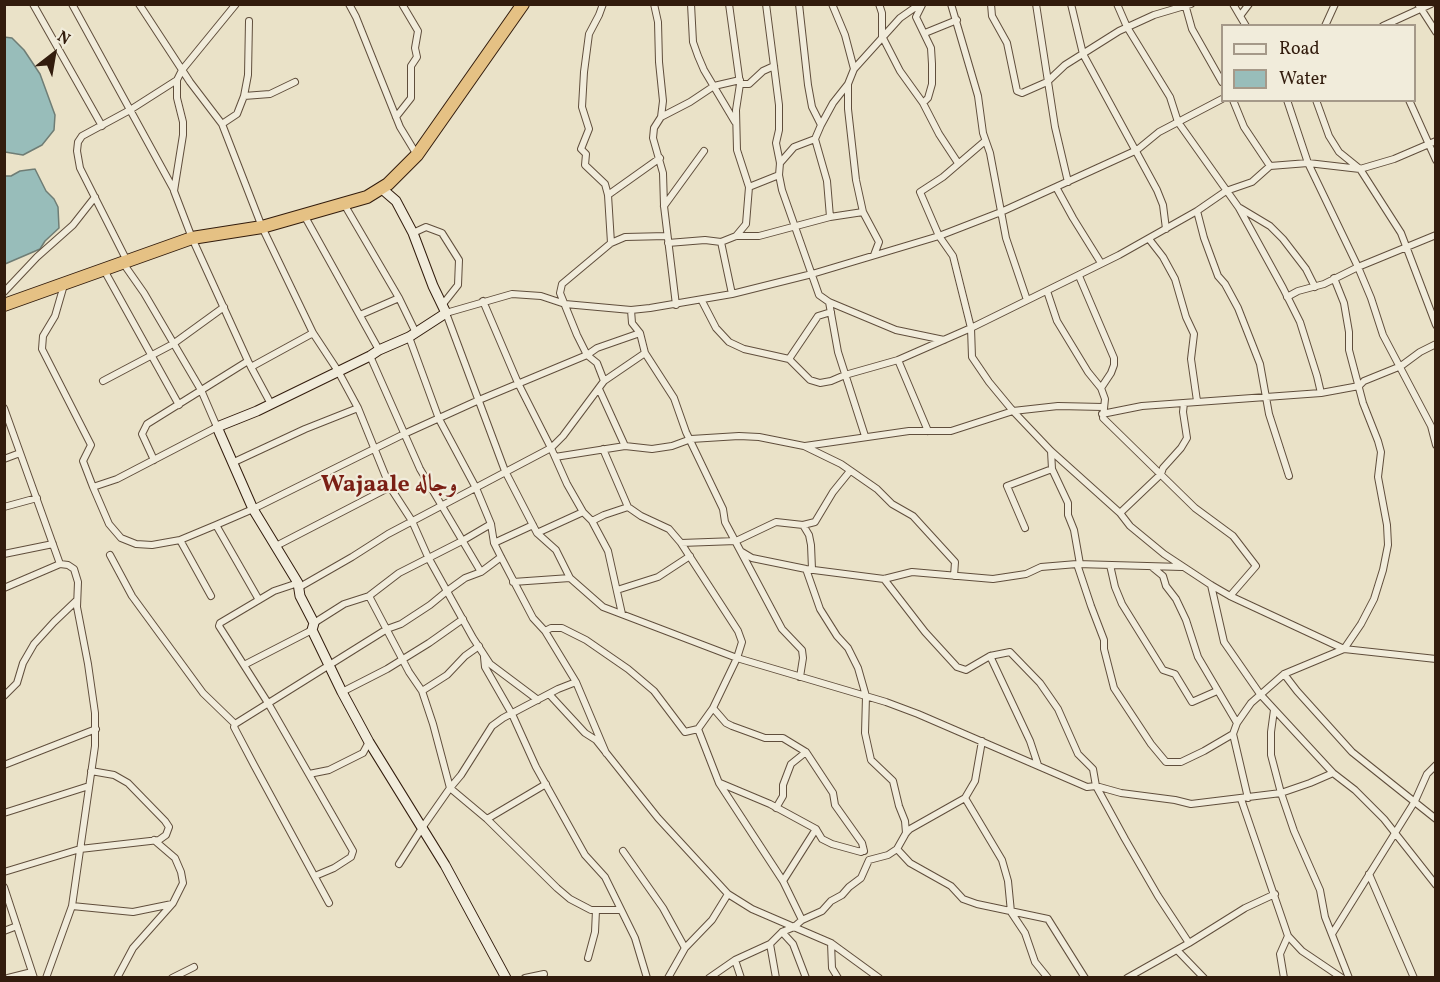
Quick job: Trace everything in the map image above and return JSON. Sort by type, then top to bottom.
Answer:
[{"type":"highway","points":[[4,305],[192,238],[262,227],[367,197],[381,188],[417,155],[523,4]]},
{"type":"street","points":[[33,4],[102,126]]},
{"type":"street","points":[[72,4],[174,191],[192,238],[271,404]]},
{"type":"street","points":[[139,4],[182,70],[222,123],[262,227],[313,333],[339,371],[358,408],[390,487],[412,521],[428,556],[463,619],[490,664],[538,700]]},
{"type":"street","points":[[174,191],[183,135],[183,122],[177,98],[177,80],[182,70],[237,4]]},
{"type":"street","points":[[349,4],[396,117],[417,155]]},
{"type":"street","points":[[396,117],[411,98],[411,66],[417,57],[415,48],[418,31],[402,4]]},
{"type":"street","points":[[603,4],[589,34],[582,107],[589,129],[581,149],[586,154],[585,165],[604,184],[608,195],[611,243]]},
{"type":"street","points":[[654,4],[658,22],[658,62],[663,100],[661,117],[654,128],[652,138],[663,173],[664,206],[676,305]]},
{"type":"street","points":[[691,4],[693,42],[704,70],[737,124]]},
{"type":"street","points":[[729,4],[740,82],[736,110],[737,150],[748,187],[746,224],[736,236]]},
{"type":"street","points":[[765,4],[779,105],[779,130],[776,144],[780,163],[779,175],[782,190],[819,295],[828,302],[896,330],[944,340]]},
{"type":"street","points":[[799,4],[812,107],[821,125]]},
{"type":"street","points":[[832,4],[845,35],[854,69]]},
{"type":"street","points":[[879,4],[882,13],[882,36],[900,71],[923,103],[958,163]]},
{"type":"street","points":[[830,217],[827,181],[815,139],[833,103],[848,84],[854,69],[900,18],[921,4]]},
{"type":"street","points":[[921,4],[916,17],[931,48],[932,84],[928,98],[923,103]]},
{"type":"street","points":[[951,4],[978,96],[1000,212],[1027,300]]},
{"type":"street","points":[[991,4],[992,16],[1007,43],[1017,91],[1023,93],[1047,82],[1065,65],[1127,27],[1154,15],[1187,5],[1192,29],[1221,80]]},
{"type":"street","points":[[1035,4],[1055,127],[1068,182]]},
{"type":"street","points":[[1071,4],[1083,54],[1137,150],[1163,205],[1166,229]]},
{"type":"street","points":[[1118,4],[1127,27],[1170,97],[1178,122],[1239,208],[1287,297],[1300,322],[1321,393]]},
{"type":"street","points":[[1233,4],[1245,24]]},
{"type":"street","points":[[1240,16],[1248,4]]},
{"type":"street","points":[[1326,24],[1335,4]]},
{"type":"street","points":[[1387,24],[1419,7],[1431,4]]},
{"type":"street","points":[[1419,7],[1436,33]]},
{"type":"street","points":[[925,33],[957,20]]},
{"type":"street","points":[[222,123],[237,114],[244,96],[248,75],[249,21]]},
{"type":"street","points":[[661,117],[714,86],[740,82],[749,84],[763,71],[774,66]]},
{"type":"street","points":[[177,80],[130,110],[82,136],[78,142],[77,151],[80,168],[125,262],[201,390],[253,509],[298,585],[328,665],[342,692],[506,978]]},
{"type":"street","points":[[244,96],[270,94],[295,82]]},
{"type":"street","points":[[848,84],[855,170],[863,212],[879,242],[874,255]]},
{"type":"street","points":[[445,309],[505,295],[522,294],[541,296],[565,304],[631,310],[702,301],[812,274],[939,236],[1000,212],[1137,150],[1159,132],[1221,100]]},
{"type":"street","points":[[1234,102],[1244,128],[1270,166]]},
{"type":"street","points":[[1288,102],[1308,163],[1358,267],[1383,335],[1433,426],[1436,445]]},
{"type":"street","points":[[1317,102],[1329,136],[1339,152],[1360,169],[1394,220],[1407,246],[1436,325]]},
{"type":"street","points":[[1409,102],[1436,160]]},
{"type":"street","points":[[780,163],[794,147],[815,139]]},
{"type":"street","points":[[985,141],[943,177],[920,192],[939,236],[953,256],[971,328],[972,357],[1013,411],[1052,451],[1120,513],[1130,526],[1182,567],[1211,585],[1344,649],[1436,659]]},
{"type":"street","points":[[702,301],[716,328],[729,342],[744,349],[789,359],[810,380],[820,383],[831,381],[898,360],[1079,276],[1149,239],[1226,191],[1252,182],[1270,166],[1308,163],[1360,169],[1394,159],[1436,141]]},
{"type":"street","points":[[664,206],[704,151]]},
{"type":"street","points":[[608,195],[660,158]]},
{"type":"street","points":[[748,187],[779,175]]},
{"type":"street","points":[[1056,187],[1101,263]]},
{"type":"street","points":[[381,188],[396,201],[413,233],[433,286],[445,309],[505,471],[533,525],[556,550],[570,578],[603,607],[737,658],[866,696],[918,714],[1087,787],[1096,786],[1121,793],[1191,804],[1281,794],[1333,773]]},
{"type":"street","points":[[4,292],[37,257],[73,225],[95,197]]},
{"type":"street","points":[[344,204],[399,298],[439,419],[476,488],[491,524],[494,543],[533,618],[545,631],[576,682],[606,753]]},
{"type":"street","points":[[1239,208],[1270,226],[1283,239],[1306,269],[1315,287]]},
{"type":"street","points":[[1197,211],[1218,276],[1238,308],[1244,327],[1253,343],[1260,364],[1269,414],[1289,476]]},
{"type":"street","points":[[604,381],[597,363],[587,355],[560,293],[562,284],[611,243],[625,237],[721,242],[736,236],[759,236],[830,217],[863,212]]},
{"type":"street","points":[[304,215],[379,350]]},
{"type":"street","points":[[93,487],[117,478],[412,335],[445,309],[458,285],[459,260],[442,233],[426,227],[413,233]]},
{"type":"street","points":[[1287,297],[1436,235]]},
{"type":"street","points":[[1149,239],[1163,256],[1175,279],[1186,317],[1194,334],[1191,359],[1197,401]]},
{"type":"street","points":[[721,242],[732,294]]},
{"type":"street","points":[[104,270],[179,405]]},
{"type":"street","points":[[1079,276],[1114,358],[1112,373],[1101,387]]},
{"type":"street","points":[[1334,278],[1344,303],[1349,332],[1349,350],[1363,403],[1381,452],[1378,477],[1387,525],[1388,545],[1383,570],[1374,599],[1344,649],[1284,674],[1260,694],[1237,723],[1233,734],[1255,842],[1288,936],[1302,951],[1342,978]]},
{"type":"street","points":[[64,284],[55,316],[43,336],[42,349],[91,445],[83,461],[109,524],[121,538],[136,544],[152,545],[180,540],[216,525],[479,400],[587,355],[597,348],[640,333]]},
{"type":"street","points":[[1047,291],[1057,321],[1088,372],[1101,387],[1105,399],[1103,418],[1195,508],[1233,536],[1256,566],[1230,596]]},
{"type":"street","points":[[360,315],[399,298]]},
{"type":"street","points":[[483,301],[518,383],[567,484],[583,512],[592,521],[608,551],[622,614]]},
{"type":"street","points":[[828,302],[838,352],[865,436]]},
{"type":"street","points":[[103,381],[173,344],[224,307]]},
{"type":"street","points":[[631,310],[632,323],[640,333],[645,353],[674,399],[710,486],[723,509],[725,522],[742,552],[750,573],[782,629],[801,650],[803,658],[800,677]]},
{"type":"street","points":[[789,359],[818,316],[831,312]]},
{"type":"street","points":[[154,460],[142,431],[150,422],[201,390],[313,333]]},
{"type":"street","points":[[804,446],[909,431],[951,431],[1013,411],[1058,406],[1103,410],[1321,393],[1359,386],[1364,381],[1401,366],[1420,351],[1436,344]]},
{"type":"street","points":[[315,876],[343,863],[351,857],[353,851],[268,703],[219,626],[220,622],[274,591],[298,585],[442,504],[551,448],[563,436],[604,381],[645,353]]},
{"type":"street","points":[[370,356],[420,468],[481,572]]},
{"type":"street","points":[[898,360],[928,431]]},
{"type":"street","points":[[600,389],[625,446]]},
{"type":"street","points":[[1120,513],[1161,474],[1163,468],[1187,438],[1184,403]]},
{"type":"street","points":[[4,408],[7,422],[60,564]]},
{"type":"street","points":[[232,464],[305,429],[358,408]]},
{"type":"street","points":[[555,457],[625,446],[661,448],[691,439],[749,437],[804,446],[841,464],[877,489],[892,504],[913,516],[955,562],[954,576]]},
{"type":"street","points":[[545,631],[551,628],[562,628],[586,640],[628,669],[654,691],[685,732],[698,729],[713,708],[737,658],[742,642],[738,631],[690,556],[669,529],[628,507],[603,449]]},
{"type":"street","points":[[1052,451],[1052,469],[1068,503],[1068,515],[1074,530],[1080,576],[1104,639],[1104,649],[1114,688],[1151,744],[1166,762],[1181,762],[1233,734]]},
{"type":"street","points":[[4,459],[20,453]]},
{"type":"street","points":[[1025,528],[1008,486],[1052,469]]},
{"type":"street","points":[[681,543],[736,541],[776,522],[802,525],[815,522],[833,492],[850,471]]},
{"type":"street","points":[[276,546],[390,487]]},
{"type":"street","points":[[4,507],[36,498]]},
{"type":"street","points":[[592,521],[628,507]]},
{"type":"street","points":[[537,532],[583,512]]},
{"type":"street","points":[[244,665],[313,627],[344,604],[369,596],[399,573],[428,556],[462,541],[491,524]]},
{"type":"street","points":[[216,525],[259,600]]},
{"type":"street","points":[[494,543],[533,525]]},
{"type":"street","points":[[802,525],[809,535],[811,545],[809,569],[820,609],[837,636],[848,648],[858,668],[866,696],[865,733],[871,760],[892,781],[905,821],[906,832]]},
{"type":"street","points":[[180,540],[211,596]]},
{"type":"street","points":[[4,554],[53,544]]},
{"type":"street","points":[[742,552],[752,558],[809,569],[884,579],[912,572],[983,579],[1010,577],[1026,574],[1041,567],[1079,564],[1182,567]]},
{"type":"street","points":[[110,555],[132,596],[203,693],[235,724],[234,727],[239,737],[329,903]]},
{"type":"street","points":[[617,590],[658,577],[690,556]]},
{"type":"street","points":[[235,724],[387,629],[401,624],[465,578],[481,572],[501,557]]},
{"type":"street","points":[[4,588],[60,564],[71,566],[76,572],[78,582],[76,601],[88,664],[96,729],[72,906],[46,978]]},
{"type":"street","points":[[1110,565],[1122,604],[1163,670],[1175,674],[1192,702],[1217,691]]},
{"type":"street","points":[[1151,566],[1163,576],[1166,586],[1176,599],[1186,620],[1198,657],[1237,723]]},
{"type":"street","points":[[513,582],[570,578]]},
{"type":"street","points":[[884,579],[925,632],[957,667],[966,670],[990,656],[1010,652],[1040,683],[1058,710],[1078,754],[1093,769],[1096,786],[1158,896],[1189,943]]},
{"type":"street","points":[[1211,585],[1224,642],[1260,694],[1333,773],[1355,790],[1395,831],[1436,885]]},
{"type":"street","points":[[369,596],[422,691],[450,788],[488,819],[562,894],[585,908],[621,910]]},
{"type":"street","points":[[4,696],[17,683],[23,663],[34,644],[76,601]]},
{"type":"street","points":[[342,692],[403,659],[463,619]]},
{"type":"street","points":[[422,691],[447,675],[465,656],[479,646]]},
{"type":"street","points":[[484,655],[485,667],[512,714],[527,750],[585,855],[605,877],[635,938],[647,978]]},
{"type":"street","points":[[990,656],[1030,741],[1038,765]]},
{"type":"street","points":[[1284,674],[1352,752],[1436,819]]},
{"type":"street","points":[[399,864],[461,775],[487,732],[497,721],[576,682]]},
{"type":"street","points":[[549,694],[585,733],[596,740],[658,818],[728,894],[752,909],[831,943],[879,978]]},
{"type":"street","points":[[713,708],[726,723],[732,726],[765,738],[783,738],[806,752],[833,793],[835,805],[862,843],[864,851],[847,850],[822,839],[816,829],[776,808],[719,783]]},
{"type":"street","points":[[1274,710],[1271,755],[1281,794],[1294,831],[1320,890],[1325,917],[1349,978]]},
{"type":"street","points":[[4,765],[96,729]]},
{"type":"street","points":[[698,729],[719,783],[783,882],[802,920]]},
{"type":"street","points":[[869,860],[888,855],[897,849],[906,832],[965,798],[975,781],[982,741]]},
{"type":"street","points":[[309,774],[329,770],[363,753],[369,742]]},
{"type":"street","points":[[776,808],[783,796],[783,785],[791,764],[806,752]]},
{"type":"street","points":[[1332,934],[1415,801],[1427,774],[1436,765]]},
{"type":"street","points":[[4,872],[80,849],[161,839],[168,832],[169,827],[165,820],[128,783],[114,775],[91,771]]},
{"type":"street","points":[[488,819],[546,784]]},
{"type":"street","points":[[4,813],[89,786]]},
{"type":"street","points":[[965,798],[1002,860],[1008,881],[1011,912],[1025,933],[1035,962],[1048,978]]},
{"type":"street","points":[[783,882],[816,829]]},
{"type":"street","points":[[117,978],[137,942],[173,903],[183,883],[181,872],[172,855],[154,840]]},
{"type":"street","points":[[897,849],[910,863],[951,886],[963,899],[1048,919],[1085,978]]},
{"type":"street","points":[[623,851],[663,909],[685,948]]},
{"type":"street","points":[[860,851],[869,860]]},
{"type":"street","points":[[709,978],[716,971],[770,944],[782,932],[822,910],[861,878],[869,860]]},
{"type":"street","points":[[1369,874],[1414,978]]},
{"type":"street","points":[[4,888],[33,975],[8,978]]},
{"type":"street","points":[[668,978],[685,948],[712,920],[728,894]]},
{"type":"street","points":[[1127,978],[1245,908],[1275,894]]},
{"type":"street","points":[[72,906],[133,912],[173,903]]},
{"type":"street","points":[[588,958],[595,932],[596,910]]},
{"type":"street","points":[[4,931],[17,926]]},
{"type":"street","points":[[782,932],[793,944],[806,978]]},
{"type":"street","points":[[1284,978],[1280,954],[1288,936]]},
{"type":"street","points":[[831,943],[832,968],[838,978]]},
{"type":"street","points":[[770,944],[776,978]]},
{"type":"street","points":[[1177,950],[1204,978]]},
{"type":"street","points":[[735,960],[741,978]]},
{"type":"street","points":[[172,978],[194,967]]},
{"type":"street","points":[[864,968],[872,978]]},
{"type":"street","points":[[525,978],[544,974]]},
{"type":"water","points":[[4,37],[12,38],[24,50],[40,74],[55,115],[54,130],[42,145],[23,155],[5,152]]},
{"type":"water","points":[[35,169],[46,191],[58,207],[59,228],[40,249],[5,264],[5,176]]},
{"type":"district","name":"Wajaale وجاله","points":[[389,487]]}]
